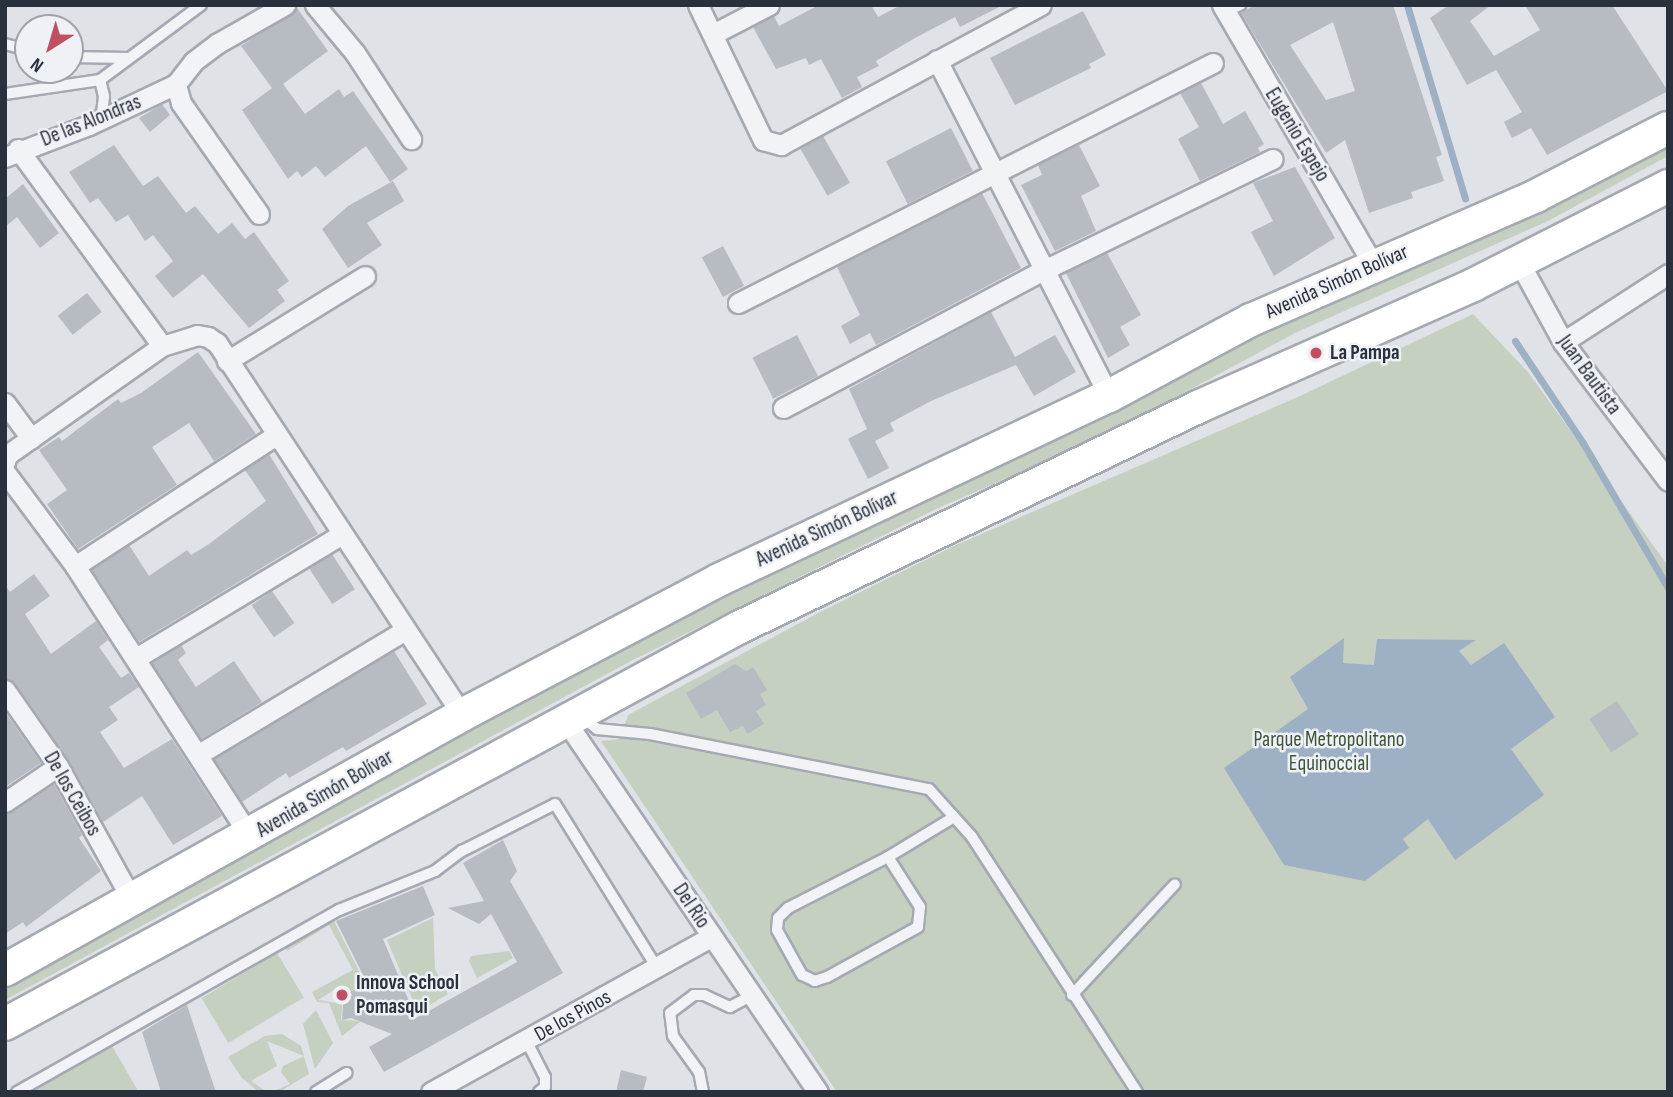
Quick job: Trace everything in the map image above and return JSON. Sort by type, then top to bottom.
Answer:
[{"type":"highway","name":"Avenida Simón Bolívar","points":[[5,970],[250,837],[462,715],[719,580],[1109,396],[1251,320],[1373,264],[1536,196],[1668,128]]},
{"type":"highway","points":[[5,1024],[740,627],[1198,407],[1519,262],[1668,186]]},
{"type":"street","points":[[259,214],[181,103],[176,84],[194,61],[218,43],[285,5]]},
{"type":"street","points":[[314,5],[355,53],[411,139]]},
{"type":"street","points":[[698,5],[763,139],[781,145],[1041,5]]},
{"type":"street","points":[[713,34],[769,5]]},
{"type":"street","name":"Eugenio Espejo","points":[[1229,7],[1373,264]]},
{"type":"street","points":[[937,60],[1109,396]]},
{"type":"street","points":[[738,303],[1213,63]]},
{"type":"street","name":"De las Alondras","points":[[12,153],[89,125],[176,84]]},
{"type":"street","points":[[12,153],[162,346]]},
{"type":"street","points":[[783,408],[1044,270],[1272,159]]},
{"type":"street","name":"Juan Bautista","points":[[1519,262],[1563,342],[1668,481]]},
{"type":"street","points":[[1563,342],[1668,274]]},
{"type":"street","points":[[227,361],[365,276]]},
{"type":"street","points":[[5,462],[7,455],[162,346],[197,335],[208,337],[227,361],[462,715]]},
{"type":"street","points":[[5,403],[31,438]]},
{"type":"street","points":[[75,566],[276,435]]},
{"type":"street","points":[[5,472],[75,566],[199,754],[250,837]]},
{"type":"street","points":[[136,658],[342,534]]},
{"type":"street","points":[[199,754],[405,630]]},
{"type":"street","name":"De los Ceibos","points":[[5,690],[58,766],[133,902]]},
{"type":"street","name":"Del Rio","points":[[572,716],[712,936],[818,1092]]},
{"type":"street","points":[[5,802],[58,766]]},
{"type":"street","name":"De los Pinos","points":[[431,1092],[527,1042],[712,936]]},
{"type":"lane","points":[[5,94],[100,80],[201,5]]},
{"type":"lane","points":[[84,57],[130,58]]},
{"type":"lane","points":[[89,125],[102,113],[100,80]]},
{"type":"lane","points":[[572,716],[597,729],[650,734],[929,789],[972,837],[1137,1092]]},
{"type":"lane","points":[[17,1092],[327,916],[435,871],[462,851],[555,804],[657,968]]},
{"type":"lane","points":[[888,857],[920,907],[918,927],[827,977],[815,981],[802,975],[777,930],[778,918],[788,908],[888,857],[954,817]]},
{"type":"lane","points":[[1072,995],[1175,884]]},
{"type":"lane","points":[[703,1092],[699,1072],[673,1036],[670,1013],[694,995],[704,995],[730,1007],[753,995]]},
{"type":"lane","points":[[527,1042],[545,1077],[545,1087],[539,1092]]},
{"type":"lane","points":[[316,1092],[346,1073]]},
{"type":"green space","points":[[1668,144],[1668,156],[1548,221],[1297,332],[1096,440],[938,508],[631,661],[5,1000],[5,984],[623,648],[1334,300],[1474,243]]},
{"type":"green space","name":"Parque Metropolitano Equinoccial","points":[[1473,314],[1528,372],[1668,566],[1668,1092],[837,1092],[601,741],[620,739],[628,715],[822,611],[956,545],[1300,396]]},
{"type":"green space","points":[[433,918],[435,969],[448,994],[418,1012],[387,940]]},
{"type":"green space","points":[[333,919],[374,1001],[364,1019],[342,1036],[329,1003],[317,1002],[312,992],[353,970],[329,925],[287,951],[285,946]],"holes":[[[337,988],[357,997],[360,1021],[341,1020],[342,1004],[318,1000]]]},
{"type":"green space","points":[[509,951],[513,958],[477,978],[469,961],[471,956]]},
{"type":"green space","points":[[277,953],[304,998],[228,1043],[202,998]]},
{"type":"green space","points":[[316,1010],[333,1043],[315,1069],[303,1024]]},
{"type":"green space","points":[[282,1034],[301,1046],[304,1056],[267,1041],[277,1066],[251,1081],[267,1092],[259,1092],[242,1078],[228,1057],[265,1036]]},
{"type":"green space","points":[[112,1046],[137,1089],[133,1092],[31,1092]]},
{"type":"green space","points":[[304,1056],[309,1074],[279,1092],[272,1092],[290,1084],[281,1072],[283,1066]]},
{"type":"water","points":[[1344,638],[1343,663],[1374,665],[1377,639],[1476,640],[1459,651],[1471,665],[1504,643],[1555,717],[1511,749],[1544,795],[1455,860],[1428,819],[1403,839],[1409,848],[1365,881],[1284,865],[1224,768],[1308,709],[1290,677]]},
{"type":"building","points":[[819,5],[871,5],[878,17],[901,5],[1003,5],[960,27],[955,17],[915,38],[876,61],[879,66],[857,77],[862,87],[842,98],[821,59],[809,65],[806,58],[776,69],[753,27],[774,16],[779,26]]},
{"type":"building","points":[[1255,5],[1393,5],[1442,155],[1436,157],[1444,181],[1411,192],[1413,198],[1369,213],[1345,140],[1326,153],[1241,13]],"holes":[[[1333,22],[1355,91],[1326,100],[1290,45]]]},
{"type":"building","points":[[1449,5],[1491,5],[1470,21],[1494,56],[1540,30],[1525,5],[1612,5],[1668,91],[1547,155],[1531,128],[1512,138],[1504,122],[1522,112],[1496,70],[1467,85],[1430,18]]},
{"type":"building","points":[[297,8],[328,51],[283,84],[305,114],[339,89],[344,97],[353,91],[408,169],[390,182],[366,146],[325,177],[316,166],[302,177],[297,171],[288,179],[242,110],[272,88],[241,46]]},
{"type":"building","points":[[1083,11],[1106,55],[1089,64],[1091,68],[1015,105],[990,58]]},
{"type":"building","points":[[1201,83],[1223,124],[1245,111],[1264,144],[1258,148],[1260,152],[1200,181],[1178,139],[1199,127],[1180,93]]},
{"type":"building","points":[[162,104],[170,115],[150,132],[139,118]]},
{"type":"building","points":[[951,128],[973,171],[908,204],[886,161]]},
{"type":"building","points":[[823,136],[850,183],[827,196],[800,149]]},
{"type":"building","points":[[114,145],[143,186],[158,176],[186,213],[195,206],[218,234],[232,223],[245,239],[254,232],[289,281],[277,290],[285,301],[249,328],[203,274],[173,298],[155,276],[173,261],[153,235],[145,241],[128,215],[116,222],[98,198],[90,203],[69,172]]},
{"type":"building","points":[[1079,145],[1100,186],[1081,196],[1096,231],[1055,251],[1021,185],[1042,175],[1038,165]]},
{"type":"building","points":[[1295,167],[1335,238],[1274,276],[1251,232],[1273,221],[1253,183]]},
{"type":"building","points":[[393,181],[404,201],[367,223],[382,245],[348,268],[322,229],[348,206]]},
{"type":"building","points":[[23,184],[59,233],[40,248],[17,217],[5,227],[5,199]]},
{"type":"building","points":[[982,193],[1021,268],[876,345],[870,333],[850,344],[841,326],[860,315],[837,267]]},
{"type":"building","points":[[723,246],[744,286],[723,297],[702,257]]},
{"type":"building","points":[[1107,253],[1141,315],[1120,327],[1130,345],[1108,358],[1066,273]]},
{"type":"building","points":[[87,293],[102,312],[73,335],[58,316]]},
{"type":"building","points":[[991,312],[1015,357],[1055,335],[1076,372],[1034,396],[1016,365],[931,401],[890,423],[894,431],[875,441],[889,468],[868,479],[848,439],[867,429],[849,389]]},
{"type":"building","points":[[797,335],[818,376],[773,399],[752,358]]},
{"type":"building","points":[[198,352],[256,434],[214,461],[189,423],[152,447],[177,485],[78,549],[47,504],[67,490],[39,450],[59,437],[62,441],[118,399],[121,403],[141,393]]},
{"type":"building","points":[[269,454],[318,534],[139,642],[92,570],[129,545],[149,576],[187,550],[191,555],[209,544],[266,501],[245,470]]},
{"type":"building","points":[[332,554],[355,589],[332,604],[309,569]]},
{"type":"building","points":[[34,574],[50,596],[25,614],[51,654],[96,621],[108,640],[99,647],[121,678],[129,673],[139,687],[109,707],[118,720],[100,732],[124,768],[172,739],[222,816],[173,845],[142,796],[103,822],[68,759],[15,683],[5,678],[5,585],[10,592]]},
{"type":"building","points":[[272,591],[294,623],[274,637],[252,605]]},
{"type":"building","points":[[181,645],[186,653],[178,660],[196,687],[234,661],[262,702],[201,739],[152,663]]},
{"type":"building","points":[[394,651],[427,704],[346,751],[343,747],[289,778],[286,773],[242,802],[214,759]]},
{"type":"building","points":[[735,664],[746,671],[753,667],[767,690],[760,694],[766,705],[756,711],[764,724],[747,734],[743,726],[730,732],[717,710],[701,719],[686,693]]},
{"type":"building","points":[[1617,701],[1639,735],[1611,753],[1589,719]]},
{"type":"building","points":[[5,712],[41,763],[5,787]]},
{"type":"building","points":[[54,784],[82,835],[79,838],[101,871],[26,927],[23,922],[5,934],[5,814]]},
{"type":"building","points":[[503,840],[517,871],[510,881],[563,973],[384,1072],[369,1047],[392,1034],[351,1018],[342,1020],[344,990],[372,993],[336,921],[423,886],[435,915],[383,939],[416,1018],[517,962],[491,914],[479,924],[448,908],[484,901],[463,863]]},
{"type":"building","points":[[187,1005],[216,1092],[161,1092],[142,1032]]},
{"type":"building","points":[[621,1070],[647,1077],[643,1092],[616,1092]]},
{"type":"waterway","points":[[1407,5],[1465,198]]},
{"type":"waterway","points":[[1515,341],[1583,443],[1668,588]]},
{"type":"place","name":"La Pampa","points":[[1316,353]]},
{"type":"place","name":"Innova School Pomasqui","points":[[342,995]]}]
